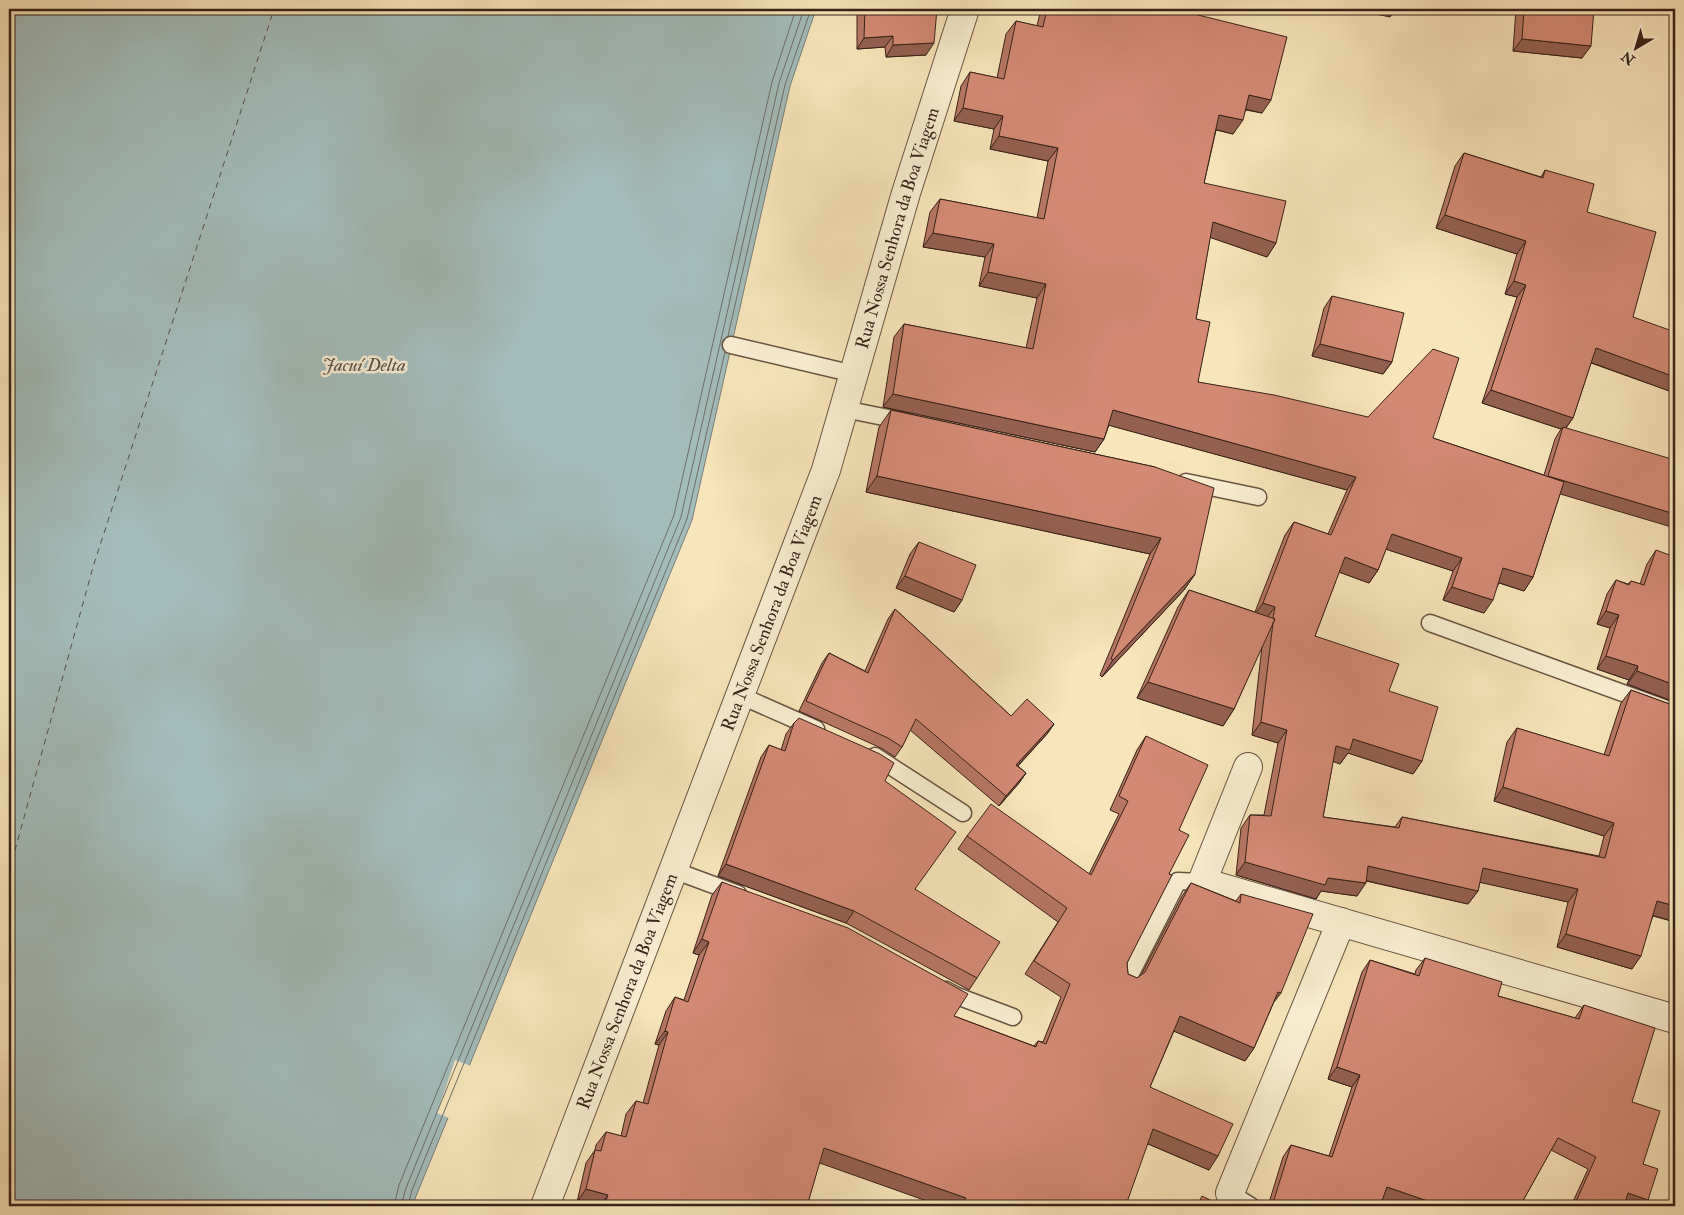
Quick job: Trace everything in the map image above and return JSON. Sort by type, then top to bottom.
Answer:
[{"type":"street","name":"Rua Nossa Senhora da Boa Viagem","points":[[545,1206],[826,470],[906,193],[965,9]]},
{"type":"street","points":[[1248,767],[1202,882],[1675,1019]]},
{"type":"street","points":[[1240,1200],[1341,922]]},
{"type":"lane","points":[[731,345],[854,374]]},
{"type":"lane","points":[[844,408],[920,425]]},
{"type":"lane","points":[[1171,478],[1258,497]]},
{"type":"lane","points":[[1430,623],[1675,712]]},
{"type":"lane","points":[[739,695],[834,738]]},
{"type":"lane","points":[[860,749],[877,757],[963,813]]},
{"type":"lane","points":[[672,870],[753,899]]},
{"type":"lane","points":[[1126,981],[1178,881],[1202,882]]},
{"type":"lane","points":[[933,982],[957,996],[1013,1017]]},
{"type":"water","name":"Jacuí Delta","points":[[9,9],[816,9],[790,86],[692,520],[412,1206],[9,1206]]},
{"type":"pier","points":[[455,1060],[471,1066],[449,1118],[437,1113]]},
{"type":"building","points":[[865,9],[937,9],[934,43],[893,45],[893,36],[864,38]]},
{"type":"building","points":[[1047,9],[1183,9],[1182,11],[1287,37],[1271,100],[1249,95],[1243,120],[1219,115],[1204,183],[1286,201],[1276,243],[1213,222],[1196,319],[1210,322],[1198,382],[1274,395],[1368,417],[1433,349],[1459,358],[1433,438],[1564,482],[1533,577],[1503,568],[1493,600],[1452,587],[1462,558],[1392,534],[1378,570],[1345,557],[1315,636],[1399,664],[1389,691],[1438,707],[1422,761],[1353,739],[1350,750],[1336,746],[1323,817],[1399,828],[1402,817],[1605,858],[1614,823],[1503,787],[1517,728],[1609,756],[1631,690],[1675,706],[1675,906],[1657,901],[1641,956],[1566,934],[1578,889],[1483,868],[1478,891],[1368,866],[1366,883],[1328,878],[1325,885],[1245,862],[1250,815],[1271,816],[1287,730],[1261,722],[1275,619],[1273,618],[1275,607],[1263,603],[1294,522],[1331,535],[1356,477],[1113,410],[1104,439],[893,394],[904,324],[1033,349],[1046,284],[988,272],[994,244],[933,233],[940,199],[1044,219],[1058,148],[999,136],[1003,116],[963,108],[970,72],[1004,79],[1016,21],[1043,27]]},
{"type":"building","points":[[1524,9],[1594,9],[1591,46],[1522,39]]},
{"type":"building","points":[[1464,153],[1543,178],[1545,170],[1594,184],[1587,212],[1656,232],[1633,317],[1675,332],[1675,377],[1596,348],[1573,418],[1491,390],[1526,285],[1514,281],[1526,241],[1445,215]]},
{"type":"building","points":[[1332,296],[1404,313],[1392,362],[1320,344]]},
{"type":"building","points":[[891,410],[1155,467],[1214,488],[1195,574],[1113,660],[1111,659],[1161,538],[877,476]]},
{"type":"building","points":[[1563,427],[1675,460],[1675,514],[1548,476]]},
{"type":"building","points":[[919,542],[976,565],[962,600],[905,576]]},
{"type":"building","points":[[1656,550],[1675,557],[1675,685],[1637,671],[1638,666],[1606,656],[1619,615],[1606,611],[1616,580],[1629,585],[1631,581],[1644,585]]},
{"type":"building","points":[[1189,590],[1275,619],[1234,709],[1148,682]]},
{"type":"building","points":[[895,609],[1011,716],[1027,699],[1054,724],[1016,765],[1026,773],[1006,796],[916,719],[902,747],[888,738],[806,701],[829,653],[868,673]]},
{"type":"building","points":[[799,718],[880,754],[894,763],[885,781],[956,832],[915,889],[1000,942],[977,978],[854,911],[726,864],[769,745],[785,751],[794,723]]},
{"type":"building","points":[[1146,736],[1208,765],[1179,830],[1189,835],[1169,874],[1172,875],[1127,963],[1128,974],[1137,978],[1145,972],[1191,883],[1240,903],[1241,894],[1313,914],[1281,993],[1278,992],[1254,1048],[1180,1016],[1150,1087],[1233,1124],[1218,1156],[1153,1129],[1126,1205],[1129,1206],[961,1206],[966,1198],[824,1148],[807,1206],[604,1206],[608,1195],[586,1189],[595,1150],[601,1151],[606,1132],[626,1137],[636,1101],[648,1104],[668,1032],[665,1031],[675,997],[688,1002],[709,942],[702,939],[722,882],[848,928],[968,994],[954,1016],[1036,1047],[1038,1041],[1046,1044],[1070,984],[1034,961],[1067,908],[967,836],[991,804],[1091,875],[1128,801],[1119,796]]},
{"type":"building","points":[[1425,958],[1502,982],[1498,996],[1579,1019],[1584,1005],[1655,1028],[1632,1102],[1660,1111],[1643,1164],[1658,1169],[1648,1200],[1628,1193],[1624,1206],[1574,1206],[1596,1157],[1558,1138],[1520,1206],[1442,1206],[1387,1187],[1380,1206],[1272,1206],[1291,1145],[1332,1157],[1360,1075],[1337,1067],[1370,960],[1419,976]]},
{"type":"building","points":[[1202,1196],[1222,1206],[1197,1206]]},
{"type":"ferry route","points":[[9,872],[93,567],[274,9]]}]
